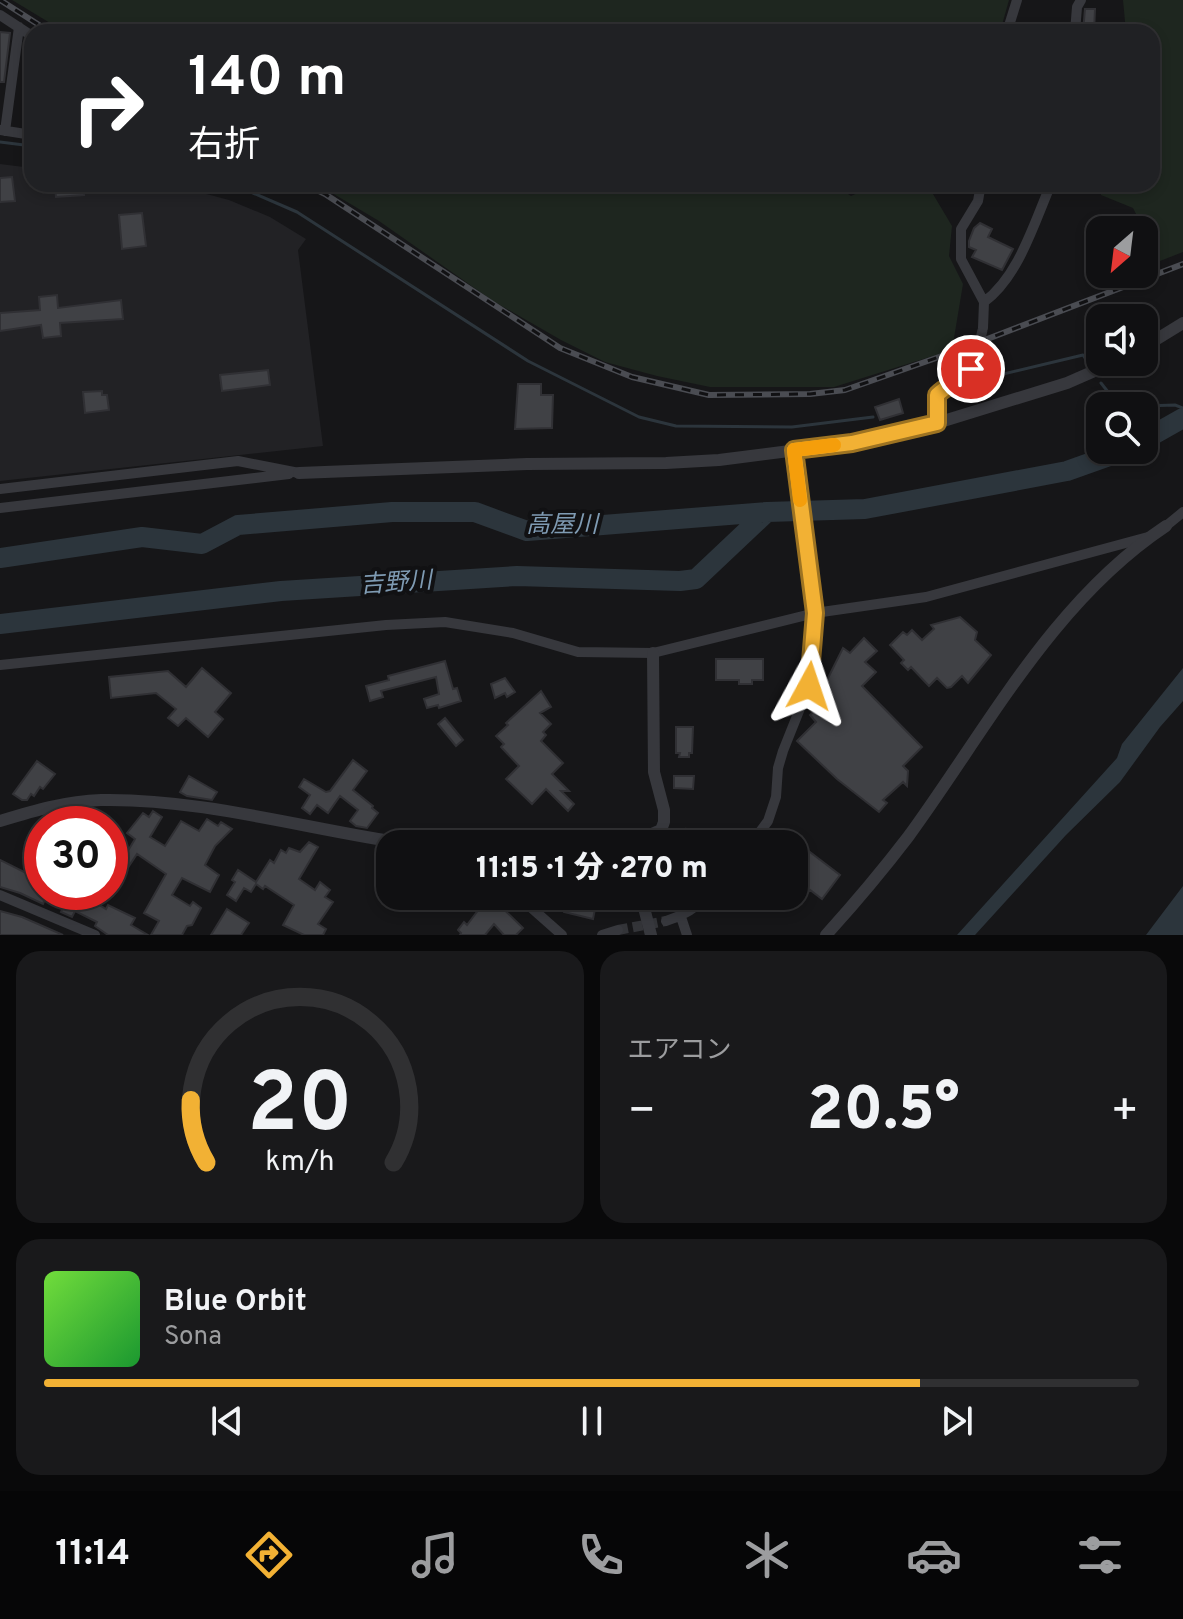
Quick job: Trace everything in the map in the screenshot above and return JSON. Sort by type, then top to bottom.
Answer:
[{"type":"street","points":[[1010,24],[1017,0]]},
{"type":"street","points":[[1076,24],[1081,0]]},
{"type":"street","points":[[0,15],[24,30]]},
{"type":"street","points":[[19,27],[2,130],[24,134]]},
{"type":"street","points":[[980,192],[978,201],[961,229],[961,259],[984,302],[983,328]]},
{"type":"street","points":[[984,302],[995,295],[1011,270],[1047,192]]},
{"type":"street","points":[[1158,338],[1183,323]]},
{"type":"street","points":[[937,423],[937,395],[963,379],[977,354]]},
{"type":"street","points":[[0,508],[299,473],[719,460],[852,443],[937,423],[1086,375]]},
{"type":"street","points":[[761,830],[768,821],[776,797],[783,751],[809,686],[814,611],[794,450]]},
{"type":"street","points":[[0,489],[238,461],[299,473]]},
{"type":"street","points":[[826,935],[867,891],[909,836],[1019,676],[1059,625],[1150,537],[1183,512]]},
{"type":"street","points":[[0,665],[386,625],[445,622],[513,633],[578,652],[653,653],[814,611],[926,597],[1150,537]]},
{"type":"street","points":[[653,653],[654,772],[664,822],[661,830]]},
{"type":"street","points":[[0,821],[62,804],[100,800],[157,802],[376,838]]},
{"type":"street","points":[[0,895],[95,935]]},
{"type":"street","points":[[534,910],[562,935]]},
{"type":"street","points":[[645,910],[651,935]]},
{"type":"street","points":[[666,921],[692,910]]},
{"type":"street","points":[[681,917],[687,935]]},
{"type":"street","points":[[602,935],[618,930]]},
{"type":"shaded area","points":[[12,0],[1009,0],[1002,24],[52,24]]},
{"type":"shaded area","points":[[1123,0],[1183,0],[1183,252],[1160,261],[1158,216],[1137,216],[1133,208],[1101,195],[1101,192],[1160,192],[1160,24],[1125,24]]},
{"type":"shaded area","points":[[0,164],[24,167],[24,192],[199,192],[229,200],[270,217],[306,239],[298,250],[323,446],[0,481]]},
{"type":"shaded area","points":[[330,192],[845,192],[851,196],[860,192],[932,192],[952,226],[949,256],[963,284],[952,350],[834,387],[710,387],[605,362],[561,340],[493,301],[379,221]]},
{"type":"shaded area","points":[[1183,668],[1183,701],[1120,782],[1066,835],[975,935],[957,935],[1117,758],[1122,744]]},
{"type":"shaded area","points":[[1183,886],[1183,935],[1146,935]]},
{"type":"building","points":[[1085,9],[1095,9],[1094,24],[1084,24]]},
{"type":"building","points":[[0,32],[10,33],[4,82],[0,82]]},
{"type":"building","points":[[12,177],[15,201],[0,202],[0,178]]},
{"type":"building","points":[[56,192],[84,192],[84,195],[56,197]]},
{"type":"building","points":[[142,213],[146,246],[122,249],[119,215]]},
{"type":"building","points":[[980,223],[992,229],[988,237],[1013,249],[1002,270],[972,257],[976,250],[969,247],[969,241],[974,228]]},
{"type":"building","points":[[57,295],[58,308],[121,300],[123,319],[60,323],[61,336],[43,338],[41,325],[0,331],[0,313],[40,310],[39,297]]},
{"type":"building","points":[[268,370],[270,385],[222,391],[220,375]]},
{"type":"building","points":[[518,384],[541,384],[541,395],[553,395],[552,428],[515,429]]},
{"type":"building","points":[[102,391],[102,395],[107,395],[109,410],[85,413],[83,392]]},
{"type":"building","points":[[899,399],[903,413],[880,420],[875,407]]},
{"type":"building","points":[[960,617],[977,632],[975,640],[991,655],[968,683],[962,676],[951,687],[947,688],[937,678],[929,686],[911,667],[908,670],[901,663],[904,660],[890,645],[903,632],[907,635],[912,630],[922,640],[934,629],[931,625]]},
{"type":"building","points":[[864,638],[877,651],[865,662],[876,672],[862,686],[922,747],[903,766],[908,771],[907,786],[903,782],[883,800],[887,803],[879,812],[837,779],[797,741],[816,722],[810,715],[824,701],[819,695],[828,683],[843,648],[850,653]]},
{"type":"building","points":[[716,659],[763,659],[763,680],[739,684],[739,680],[716,680]]},
{"type":"building","points":[[445,661],[453,689],[457,688],[461,701],[439,708],[438,705],[427,708],[424,699],[439,694],[436,677],[381,691],[383,697],[370,701],[366,686],[389,680],[388,676]]},
{"type":"building","points":[[202,668],[231,693],[215,712],[223,719],[208,737],[186,718],[178,726],[168,718],[176,709],[156,693],[111,698],[109,677],[168,671],[186,687]]},
{"type":"building","points":[[505,678],[515,692],[507,697],[505,693],[495,698],[491,684]]},
{"type":"building","points":[[541,691],[551,707],[540,713],[551,724],[543,732],[546,735],[541,741],[563,763],[552,774],[569,791],[561,791],[574,804],[568,811],[546,789],[532,804],[506,779],[519,766],[501,747],[504,744],[496,736]]},
{"type":"building","points":[[445,718],[463,740],[456,746],[438,724]]},
{"type":"building","points":[[676,727],[693,727],[692,753],[689,757],[679,757],[680,753],[676,753]]},
{"type":"building","points":[[353,760],[367,771],[353,790],[378,813],[367,828],[350,821],[358,810],[340,796],[328,813],[317,805],[310,814],[302,808],[310,795],[299,787],[304,779],[326,792],[330,791]]},
{"type":"building","points":[[37,761],[55,774],[43,789],[40,787],[34,796],[31,794],[27,800],[22,800],[13,794]]},
{"type":"building","points":[[189,776],[217,792],[212,800],[180,792]]},
{"type":"building","points":[[674,776],[694,776],[693,789],[674,788]]},
{"type":"building","points":[[153,811],[162,817],[150,837],[165,846],[181,821],[199,831],[207,819],[218,826],[221,822],[232,829],[215,846],[205,865],[219,875],[210,892],[182,878],[172,895],[190,906],[193,902],[201,908],[192,925],[187,926],[182,935],[151,935],[159,921],[144,913],[166,874],[137,854],[128,868],[128,851],[135,839],[128,832],[143,813],[149,817]]},
{"type":"building","points":[[309,842],[318,847],[299,879],[315,890],[320,882],[330,890],[325,897],[333,902],[318,924],[326,929],[323,935],[304,935],[283,925],[294,905],[265,886],[263,889],[256,884],[251,892],[244,888],[236,901],[227,895],[238,870],[256,882],[270,860],[274,863],[281,850],[286,853],[289,848],[300,852]]},
{"type":"building","points":[[808,851],[840,875],[822,899],[810,890],[808,893]]},
{"type":"building","points":[[0,860],[24,872],[24,895],[0,887]]},
{"type":"building","points":[[227,909],[249,923],[241,935],[211,935]]},
{"type":"building","points":[[62,910],[118,910],[135,918],[131,925],[148,935],[108,935],[95,926],[97,922],[75,911],[72,917]]},
{"type":"building","points":[[478,910],[504,910],[523,928],[516,935],[504,935],[494,924],[485,935],[460,935],[458,930],[464,922],[467,925]]},
{"type":"building","points":[[564,910],[595,910],[593,919]]},
{"type":"building","points":[[0,911],[22,917],[63,935],[0,935]]},
{"type":"waterway","points":[[0,142],[24,145]]},
{"type":"waterway","points":[[251,192],[297,212],[528,361],[639,417],[676,426],[792,427],[873,417]]},
{"type":"waterway","points":[[978,380],[1083,355],[1085,358]]},
{"type":"waterway","points":[[1101,383],[1108,392]]},
{"type":"waterway","points":[[1158,406],[1183,408]]},
{"type":"waterway","name":"高屋川","points":[[1158,432],[1183,418]]},
{"type":"waterway","name":"高屋川","points":[[0,558],[142,537],[202,544],[238,525],[392,512],[475,512],[527,531],[767,512],[865,509],[1067,471],[1087,464]]},
{"type":"waterway","name":"吉野川","points":[[0,624],[281,591],[517,576],[696,579],[767,512]]},
{"type":"tunnel","points":[[977,354],[983,328]]},
{"type":"tunnel","points":[[618,930],[666,921]]},
{"type":"railway","points":[[0,0],[38,24]]},
{"type":"railway","points":[[321,192],[560,348],[632,377],[709,395],[810,394],[845,390],[1183,264]]},
{"type":"slow traffic","points":[[800,500],[794,450],[834,445]]},
{"type":"route","points":[[809,686],[815,613],[794,450],[852,443],[937,423],[937,395],[963,379],[971,369]]}]
